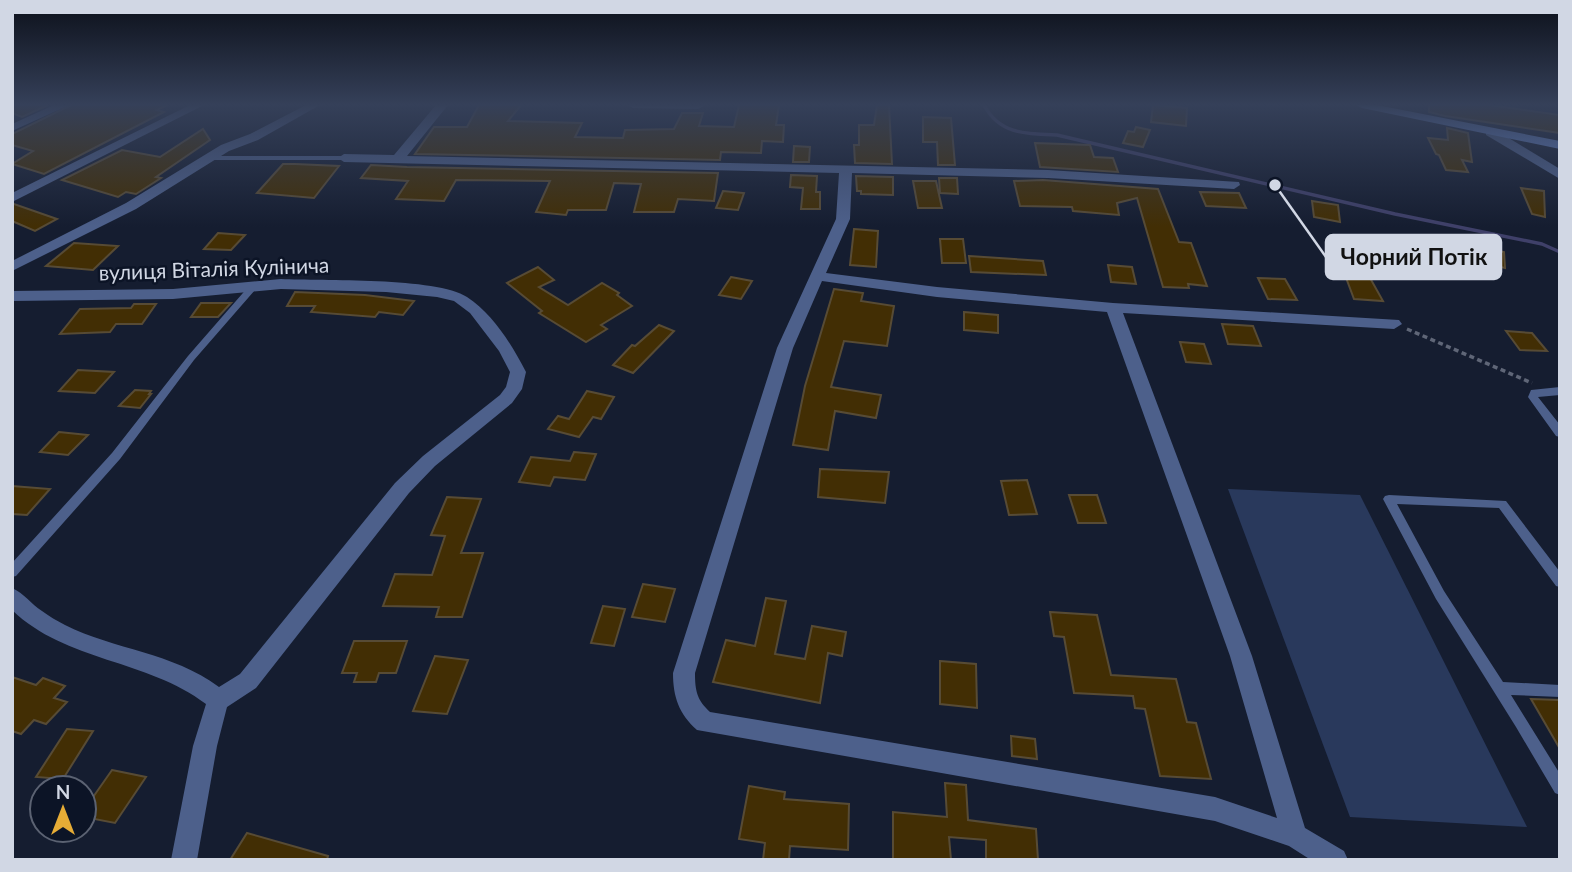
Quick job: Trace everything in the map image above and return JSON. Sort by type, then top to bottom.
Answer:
[{"type":"street","points":[[12,198],[117,146]]},
{"type":"street","points":[[12,267],[131,206],[231,146]]},
{"type":"street","points":[[398,159],[409,146]]},
{"type":"street","points":[[1512,146],[1560,175]]},
{"type":"street","points":[[344,158],[1048,174],[1234,185]]},
{"type":"street","points":[[846,170],[844,219],[785,348],[684,673],[684,695],[691,710],[705,722],[1215,809],[1295,835],[1335,860]]},
{"type":"street","points":[[818,276],[937,292],[1113,308],[1394,324]]},
{"type":"street","name":"вулиця Віталія Кулінича","points":[[12,296],[173,294],[281,284],[386,287],[448,295],[468,303],[482,316],[512,357],[518,376],[514,389],[506,399],[429,461],[402,488],[248,681],[218,700]]},
{"type":"street","points":[[1113,308],[1241,656],[1295,835]]},
{"type":"street","points":[[12,597],[51,627],[92,646],[179,675],[200,685],[218,700],[205,746],[184,860]]},
{"type":"lane","points":[[209,158],[344,158]]},
{"type":"lane","points":[[12,572],[116,456],[191,358],[252,288]]},
{"type":"lane","points":[[1557,391],[1535,393],[1533,397],[1560,433]]},
{"type":"lane","points":[[1560,582],[1502,503],[1389,499],[1440,595],[1560,788]]},
{"type":"lane","points":[[1499,688],[1560,691]]},
{"type":"path","points":[[1394,324],[1557,391]]},
{"type":"shaded area","points":[[1228,489],[1360,495],[1527,827],[1350,817]]},
{"type":"building","points":[[14,146],[99,146],[44,174],[12,164],[33,151]]},
{"type":"building","points":[[177,146],[202,146],[136,194],[126,192],[118,197],[62,180],[122,150],[160,157]]},
{"type":"building","points":[[421,146],[762,146],[761,153],[721,152],[720,160],[415,154]]},
{"type":"building","points":[[794,146],[810,147],[809,162],[793,162]]},
{"type":"building","points":[[854,146],[891,146],[892,164],[855,163]]},
{"type":"building","points":[[937,146],[953,146],[955,165],[938,165]]},
{"type":"building","points":[[1036,146],[1090,146],[1094,157],[1113,158],[1118,172],[1040,167]]},
{"type":"building","points":[[1432,146],[1470,146],[1472,162],[1462,160],[1468,172],[1446,170]]},
{"type":"building","points":[[283,164],[339,166],[314,198],[257,193]]},
{"type":"building","points":[[371,165],[718,173],[714,201],[678,199],[674,212],[634,212],[641,184],[614,183],[606,210],[568,210],[566,215],[536,212],[550,181],[456,180],[444,201],[396,199],[408,181],[361,178]]},
{"type":"building","points":[[791,175],[817,176],[816,192],[820,192],[820,209],[801,209],[803,188],[790,187]]},
{"type":"building","points":[[856,176],[893,177],[893,195],[861,194],[861,191],[857,191]]},
{"type":"building","points":[[939,178],[957,178],[958,194],[940,193]]},
{"type":"building","points":[[1043,180],[1158,189],[1179,242],[1191,243],[1207,286],[1188,284],[1189,288],[1163,287],[1137,198],[1117,203],[1119,215],[1073,211],[1072,207],[1020,206],[1014,181]]},
{"type":"building","points":[[913,181],[936,181],[942,208],[918,208]]},
{"type":"building","points":[[1521,188],[1544,191],[1545,217],[1532,214]]},
{"type":"building","points":[[723,191],[744,193],[738,210],[716,208]]},
{"type":"building","points":[[1200,192],[1239,193],[1246,208],[1206,206]]},
{"type":"building","points":[[1312,201],[1338,205],[1340,222],[1314,217]]},
{"type":"building","points":[[12,204],[57,219],[35,231],[12,221]]},
{"type":"building","points":[[854,229],[878,231],[876,267],[850,265]]},
{"type":"building","points":[[218,233],[245,235],[231,250],[204,249]]},
{"type":"building","points":[[940,239],[963,239],[966,263],[942,263]]},
{"type":"building","points":[[74,243],[118,246],[93,270],[46,266]]},
{"type":"building","points":[[1485,248],[1504,252],[1505,268],[1487,264]]},
{"type":"building","points":[[969,256],[1043,261],[1046,275],[971,272]]},
{"type":"building","points":[[1108,265],[1132,267],[1136,284],[1111,282]]},
{"type":"building","points":[[538,267],[554,280],[539,287],[568,305],[602,283],[619,293],[617,295],[632,306],[601,325],[607,329],[586,342],[539,313],[542,311],[507,283]]},
{"type":"building","points":[[1342,267],[1365,269],[1383,301],[1354,299]]},
{"type":"building","points":[[731,277],[752,281],[741,299],[719,295]]},
{"type":"building","points":[[1258,278],[1285,279],[1297,300],[1268,299]]},
{"type":"building","points":[[834,289],[863,293],[861,301],[894,306],[887,346],[844,341],[831,387],[881,395],[876,418],[835,411],[828,450],[793,445],[805,386]]},
{"type":"building","points":[[295,292],[365,295],[414,301],[403,315],[379,312],[375,317],[311,312],[315,306],[287,306]]},
{"type":"building","points":[[201,303],[231,303],[218,317],[191,317]]},
{"type":"building","points":[[134,304],[156,304],[142,324],[116,324],[110,332],[60,334],[80,309],[131,308]]},
{"type":"building","points":[[964,312],[998,315],[998,333],[964,330]]},
{"type":"building","points":[[1222,324],[1253,326],[1261,346],[1228,344]]},
{"type":"building","points":[[659,325],[674,331],[633,373],[613,365],[632,345],[635,346]]},
{"type":"building","points":[[1506,331],[1532,333],[1547,351],[1520,350]]},
{"type":"building","points":[[1180,342],[1204,344],[1211,364],[1186,362]]},
{"type":"building","points":[[78,370],[114,372],[95,393],[59,391]]},
{"type":"building","points":[[135,390],[151,391],[151,394],[140,408],[119,406]]},
{"type":"building","points":[[587,391],[614,397],[601,419],[593,417],[579,437],[548,429],[558,416],[569,419]]},
{"type":"building","points":[[59,432],[88,435],[68,455],[40,452]]},
{"type":"building","points":[[574,452],[596,454],[585,480],[554,477],[550,486],[519,482],[531,457],[570,461]]},
{"type":"building","points":[[820,469],[889,472],[885,503],[818,497]]},
{"type":"building","points":[[1027,480],[1037,514],[1009,515],[1001,481]]},
{"type":"building","points":[[12,486],[50,489],[27,515],[12,514]]},
{"type":"building","points":[[1069,495],[1097,495],[1106,523],[1078,523]]},
{"type":"building","points":[[447,497],[481,499],[461,553],[483,553],[462,617],[436,617],[439,607],[383,606],[395,574],[432,575],[445,536],[431,535]]},
{"type":"building","points":[[643,584],[675,589],[665,622],[632,617]]},
{"type":"building","points":[[766,598],[786,601],[775,654],[805,659],[812,626],[846,632],[842,656],[828,653],[820,703],[713,682],[726,640],[755,646]]},
{"type":"building","points":[[603,606],[625,609],[614,646],[591,643]]},
{"type":"building","points":[[1050,612],[1097,615],[1111,675],[1176,679],[1187,722],[1196,723],[1211,779],[1160,776],[1145,709],[1135,708],[1133,696],[1074,693],[1064,637],[1054,636]]},
{"type":"building","points":[[354,641],[407,641],[396,673],[379,673],[376,682],[354,682],[357,673],[342,673]]},
{"type":"building","points":[[435,656],[468,660],[447,714],[413,711]]},
{"type":"building","points":[[940,661],[976,664],[977,708],[940,704]]},
{"type":"building","points":[[12,677],[36,685],[43,678],[65,686],[54,698],[67,702],[46,724],[34,720],[21,734],[12,731]]},
{"type":"building","points":[[1531,699],[1560,700],[1560,749]]},
{"type":"building","points":[[67,729],[93,731],[66,774],[38,774]]},
{"type":"building","points":[[1011,736],[1035,739],[1037,759],[1012,756]]},
{"type":"building","points":[[112,770],[146,777],[115,823],[98,820],[98,790]]},
{"type":"building","points":[[945,783],[966,785],[968,820],[1036,829],[1038,860],[986,860],[986,840],[949,837],[951,860],[893,860],[893,812],[947,817]]},
{"type":"building","points":[[749,786],[785,792],[784,799],[849,804],[848,850],[790,846],[789,860],[763,860],[765,843],[739,839]]},
{"type":"building","points":[[247,833],[328,856],[327,860],[230,860]]},
{"type":"waterway","points":[[1103,146],[1395,214],[1542,244],[1560,252]]},
{"type":"place","name":"Чорний Потік","points":[[1275,185]]}]
